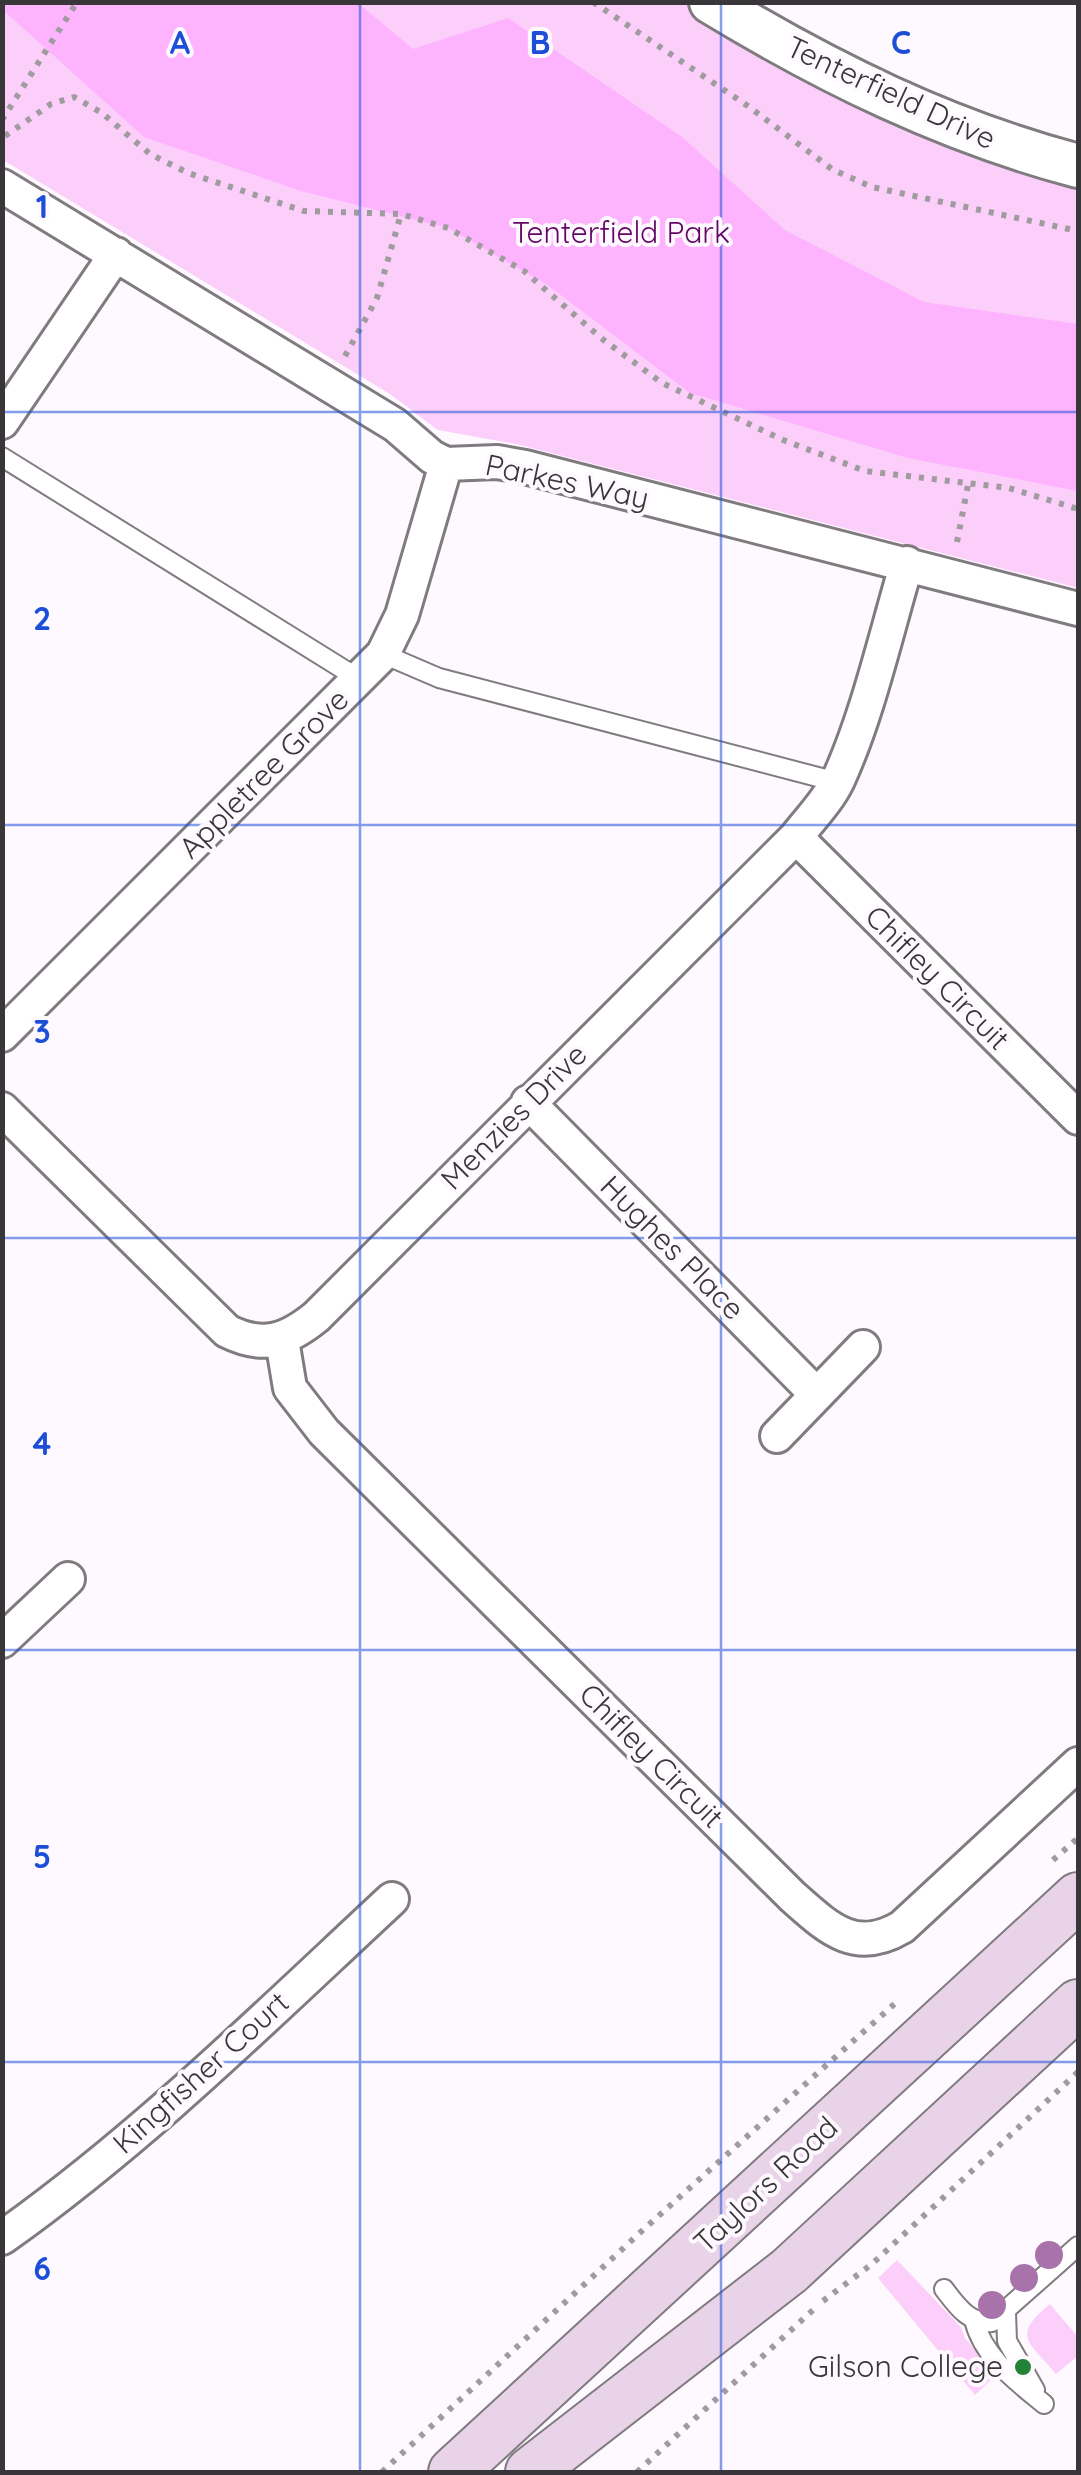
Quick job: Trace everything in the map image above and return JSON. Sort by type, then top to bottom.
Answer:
[{"type":"main road","name":"Taylors Road","points":[[453,2472],[1059,1884]]},
{"type":"main road","points":[[530,2472],[789,2271],[1078,2004]]},
{"type":"street","name":"Tenterfield Drive","points":[[710,2],[884,98],[1007,146],[1078,166]]},
{"type":"street","name":"Parkes Way","points":[[2,186],[395,425],[446,464],[498,462],[526,467],[1078,609]]},
{"type":"street","points":[[2,422],[116,254]]},
{"type":"street","name":"Appletree Grove","points":[[2,1035],[383,654],[402,615],[446,464]]},
{"type":"street","name":"Menzies Drive","points":[[282,1340],[316,1317],[796,837],[838,782],[870,691],[906,564]]},
{"type":"street","name":"Chifley Circuit","points":[[796,837],[1078,1118]]},
{"type":"street","name":"Hughes Place","points":[[528,1102],[816,1394]]},
{"type":"street","points":[[2,1110],[227,1331],[245,1340],[282,1340]]},
{"type":"street","name":"Chifley Circuit","points":[[282,1340],[290,1388],[324,1432],[793,1897],[842,1935],[872,1939],[902,1927],[1078,1764]]},
{"type":"street","points":[[777,1436],[863,1347]]},
{"type":"street","points":[[2,1640],[68,1579]]},
{"type":"street","name":"Kingfisher Court","points":[[2,2238],[67,2192],[152,2121],[392,1899]]},
{"type":"lane","points":[[2,457],[359,679]]},
{"type":"lane","points":[[383,654],[439,678],[838,782]]},
{"type":"lane","points":[[944,2289],[974,2320],[992,2322],[1078,2246]]},
{"type":"lane","points":[[974,2320],[982,2343],[1008,2373],[1044,2404],[1008,2341],[1006,2313]]},
{"type":"path","points":[[2,120],[77,2]]},
{"type":"path","points":[[593,2],[748,106],[833,170],[872,187],[1078,231]]},
{"type":"path","points":[[2,151],[4,133],[50,104],[74,98],[102,113],[150,154],[188,173],[304,211],[400,214],[448,228],[524,271],[601,338],[662,383],[783,440],[865,471],[1010,488],[1078,509]]},
{"type":"path","points":[[328,387],[377,298],[400,214]]},
{"type":"path","points":[[950,574],[968,485]]},
{"type":"path","points":[[1059,1884],[1078,1838]]},
{"type":"path","points":[[382,2472],[914,1988]]},
{"type":"path","points":[[637,2472],[809,2314],[872,2264],[1078,2072]]},
{"type":"green space","name":"Tenterfield Park","points":[[3,3],[684,3],[819,87],[1078,186],[1078,588],[516,444],[438,430],[390,394],[3,160]]},
{"type":"green space","points":[[897,2260],[961,2327],[965,2338],[996,2375],[975,2395],[878,2278]]},
{"type":"green space","points":[[1050,2304],[1078,2337],[1078,2356],[1056,2374],[1032,2346],[1027,2332]]},
{"type":"shaded area","points":[[3,2],[358,3],[413,49],[508,18],[682,137],[785,230],[924,302],[1078,324],[1078,491],[908,458],[690,393],[546,284],[448,228],[301,191],[144,137],[3,10]]},
{"type":"place","name":"Gilson College","points":[[1023,2367]]}]
